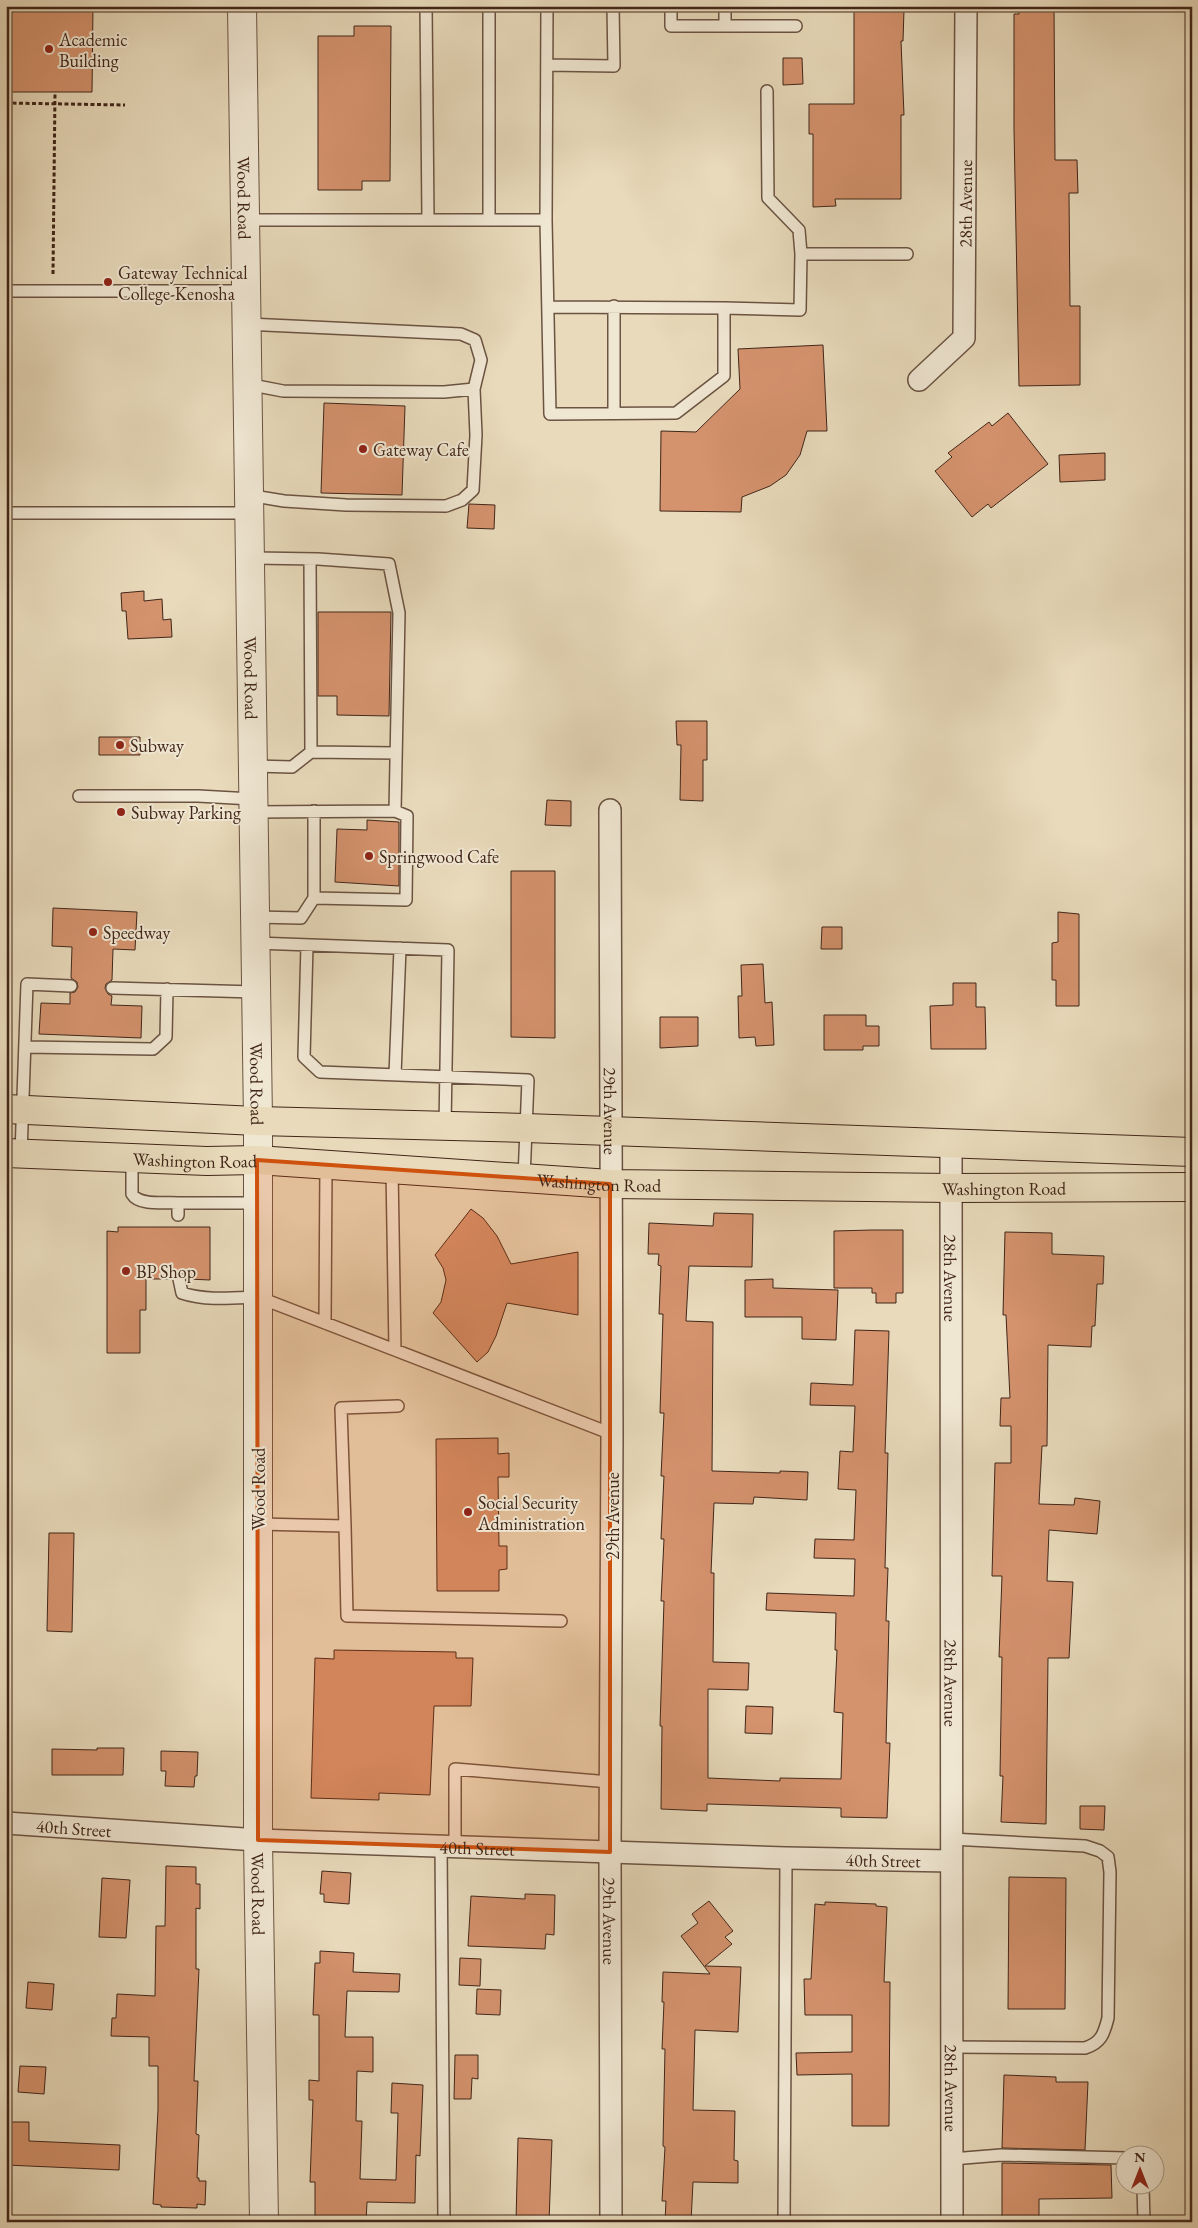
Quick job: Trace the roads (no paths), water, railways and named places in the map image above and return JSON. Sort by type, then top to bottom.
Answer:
[{"type":"main road","points":[[14,1109],[258,1120],[1192,1152]]},
{"type":"main road","name":"Washington Road","points":[[14,1154],[132,1156],[207,1161],[256,1160],[610,1184],[951,1188],[1192,1187]]},
{"type":"street","name":"Wood Road","points":[[242,6],[258,1120],[256,1160],[258,1298],[258,1840],[264,2222]]},
{"type":"street","name":"28th Avenue","points":[[919,380],[964,338],[966,6]]},
{"type":"street","name":"29th Avenue","points":[[610,810],[612,1434],[610,1782],[611,2222]]},
{"type":"street","name":"28th Avenue","points":[[951,1144],[952,2222]]},
{"type":"street","name":"40th Street","points":[[6,1823],[258,1840],[786,1858],[951,1860]]},
{"type":"lane","points":[[426,6],[428,220]]},
{"type":"lane","points":[[489,6],[489,220]]},
{"type":"lane","points":[[547,6],[546,220],[550,414],[676,413],[724,376],[724,308]]},
{"type":"lane","points":[[547,65],[614,66],[613,6]]},
{"type":"lane","points":[[671,6],[671,26],[796,26]]},
{"type":"lane","points":[[725,6],[725,26]]},
{"type":"lane","points":[[549,307],[614,306],[800,310],[801,254],[799,230],[768,198],[767,91]]},
{"type":"lane","points":[[244,220],[546,220]]},
{"type":"lane","points":[[801,254],[907,254]]},
{"type":"lane","points":[[6,291],[246,291]]},
{"type":"lane","points":[[614,306],[614,413]]},
{"type":"lane","points":[[6,513],[284,501],[346,505],[446,506],[462,500],[473,490],[476,435],[474,389],[481,360],[475,340],[461,334],[246,324]]},
{"type":"lane","points":[[247,384],[283,391],[444,392],[474,389]]},
{"type":"lane","points":[[249,558],[310,559],[389,564],[399,613],[395,811]]},
{"type":"lane","points":[[310,559],[311,752]]},
{"type":"lane","points":[[252,766],[292,767],[311,752],[396,753]]},
{"type":"lane","points":[[78,796],[198,796],[252,805],[314,811],[395,811],[408,816],[406,900],[314,898]]},
{"type":"lane","points":[[254,930],[301,918],[314,898],[314,811]]},
{"type":"lane","points":[[254,930],[308,945],[448,950],[445,1126]]},
{"type":"lane","points":[[308,945],[304,1057],[320,1072],[528,1080],[524,1178]]},
{"type":"lane","points":[[395,1075],[400,948]]},
{"type":"lane","points":[[14,1154],[14,1109],[25,1047],[27,984],[71,986]]},
{"type":"lane","points":[[112,988],[255,992]]},
{"type":"lane","points":[[25,1047],[153,1048],[166,1037],[167,989]]},
{"type":"lane","points":[[132,1156],[132,1194],[135,1199],[140,1201],[257,1203]]},
{"type":"lane","points":[[325,1323],[326,1164]]},
{"type":"lane","points":[[392,1169],[395,1350]]},
{"type":"lane","points":[[178,1203],[178,1216]]},
{"type":"lane","points":[[178,1279],[182,1293],[220,1299],[258,1298],[612,1434]]},
{"type":"lane","points":[[398,1406],[341,1408],[347,1616],[561,1621]]},
{"type":"lane","points":[[258,1524],[345,1526]]},
{"type":"lane","points":[[444,2222],[448,1845],[455,1769],[610,1782]]},
{"type":"lane","points":[[951,1839],[1085,1846],[1100,1851],[1108,1857],[1110,1872],[1108,2018],[1104,2034],[1096,2045],[1085,2048],[952,2046]]},
{"type":"lane","points":[[784,2222],[786,1858]]},
{"type":"lane","points":[[952,2159],[1001,2155],[1116,2158]]},
{"type":"lane","points":[[1144,2196],[1144,2222]]},
{"type":"place","name":"Academic Building","points":[[49,49]]},
{"type":"place","name":"Gateway Technical College-Kenosha","points":[[108,282]]},
{"type":"place","name":"Gateway Cafe","points":[[363,449]]},
{"type":"place","name":"Subway","points":[[120,745]]},
{"type":"place","name":"Subway Parking","points":[[121,812]]},
{"type":"place","name":"Springwood Cafe","points":[[369,856]]},
{"type":"place","name":"Speedway","points":[[93,932]]},
{"type":"place","name":"BP Shop","points":[[126,1271]]},
{"type":"place","name":"Social Security Administration","points":[[468,1512]]}]
